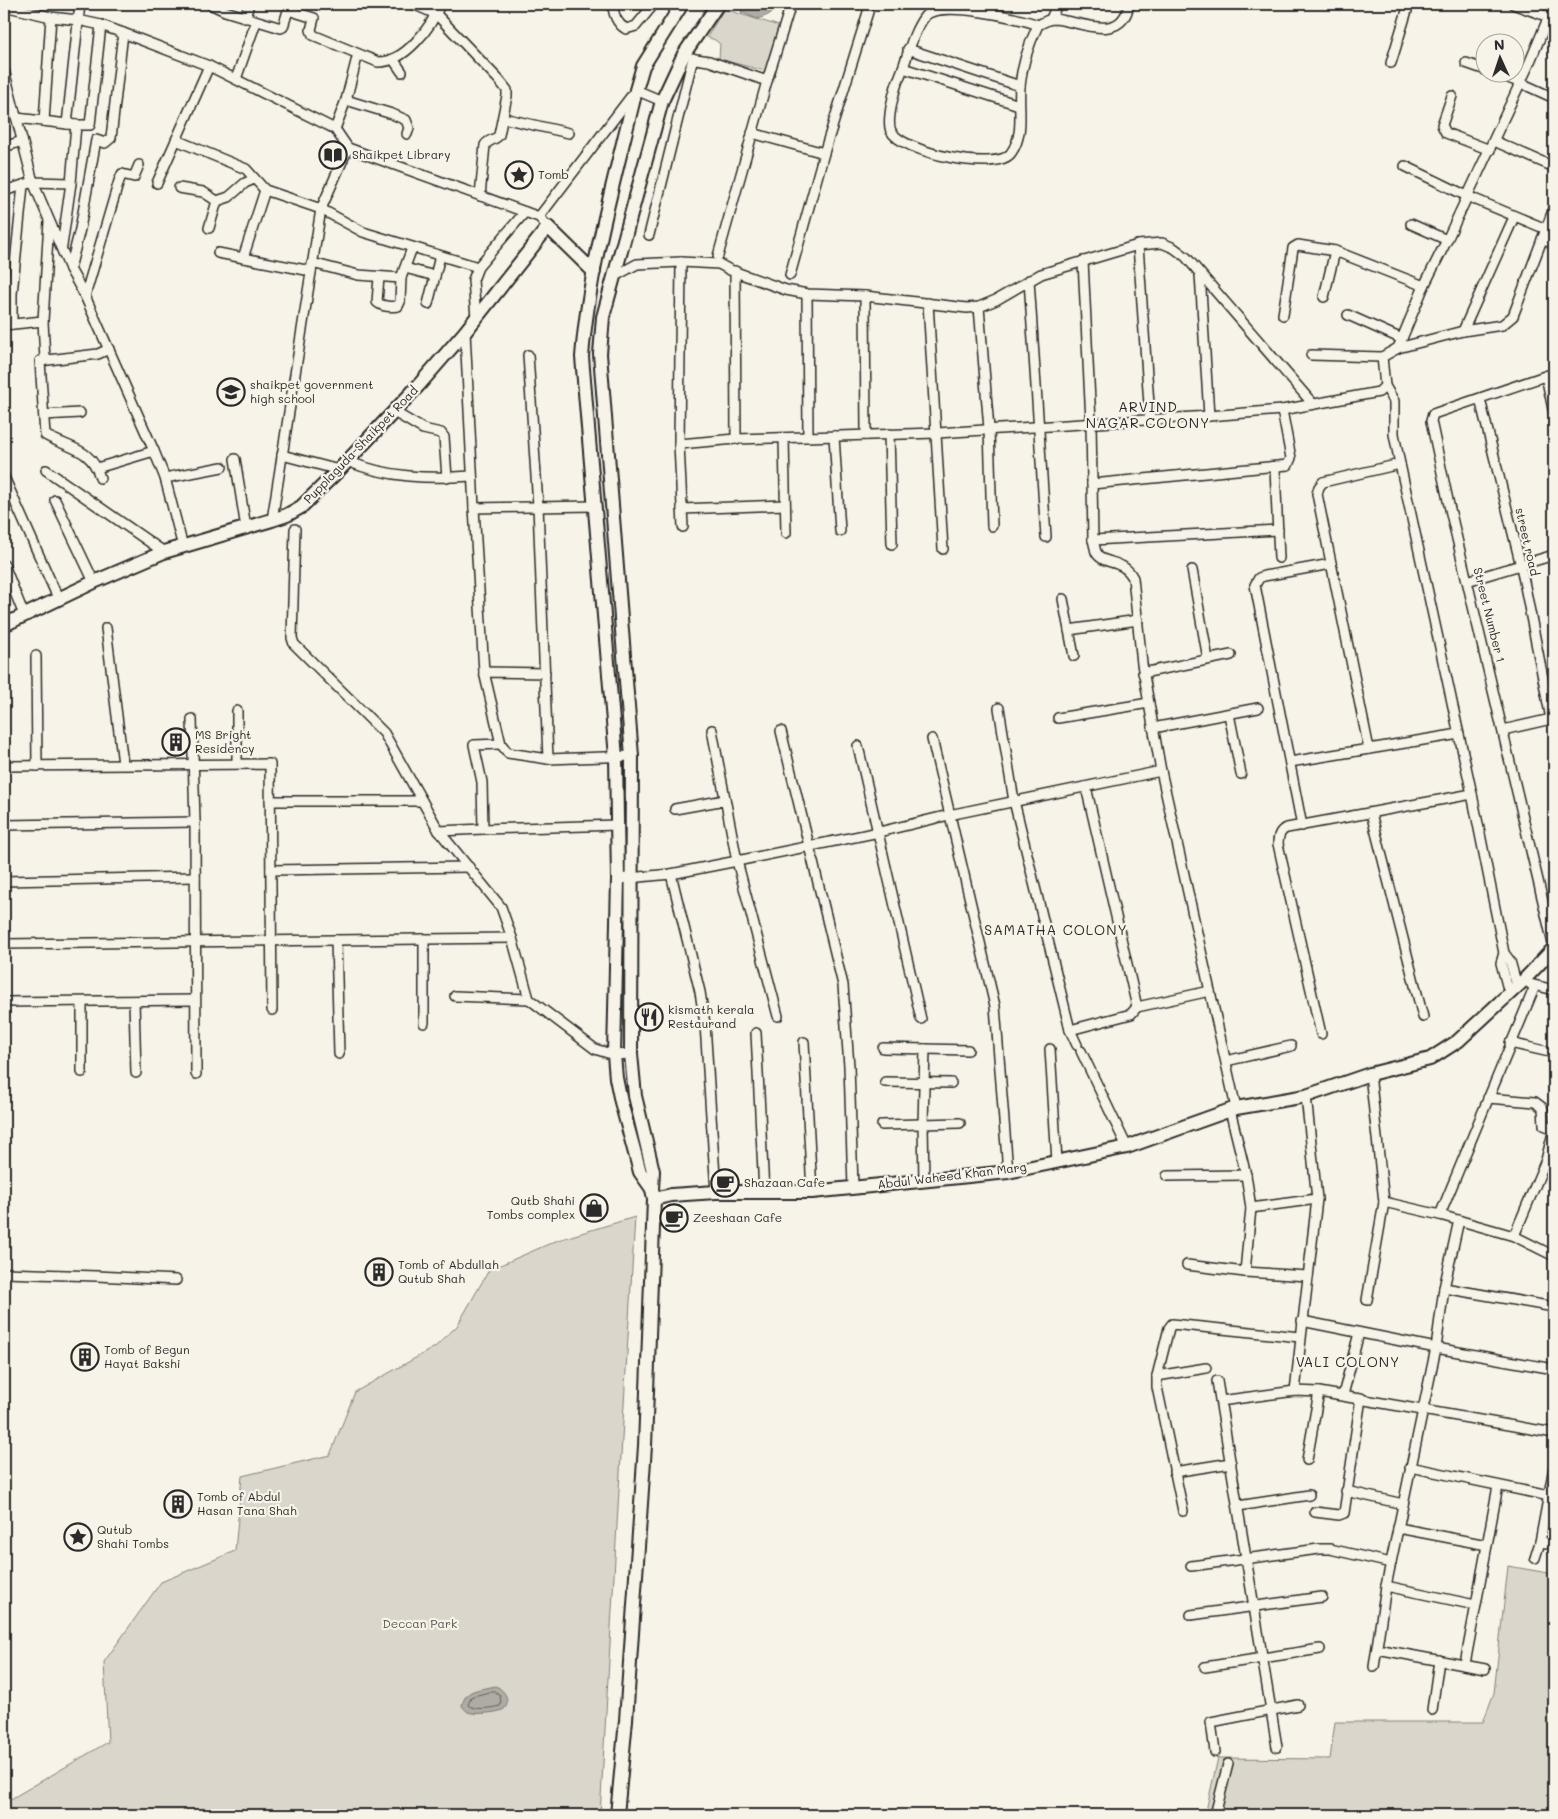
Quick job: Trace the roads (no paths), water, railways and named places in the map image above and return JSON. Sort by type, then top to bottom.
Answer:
[{"type":"street","points":[[62,248],[71,183],[71,124],[80,4]]},
{"type":"street","points":[[210,4],[256,22],[282,28],[289,7],[314,18],[312,34],[378,62],[387,62],[398,58],[421,36],[436,14],[440,4]]},
{"type":"street","points":[[245,18],[250,4]]},
{"type":"street","points":[[413,4],[436,14],[507,90],[498,137],[485,144],[480,196]]},
{"type":"street","points":[[613,4],[615,17],[626,29],[636,26],[654,4]]},
{"type":"street","points":[[653,1194],[640,1172],[621,1102],[614,1055],[618,879],[616,757],[582,357],[585,318],[594,272],[636,90],[643,66],[682,4]]},
{"type":"street","points":[[617,1815],[626,1720],[645,1446],[653,1171],[635,1096],[631,1054],[632,756],[600,354],[603,317],[662,101],[691,57],[718,4]]},
{"type":"street","points":[[718,256],[767,81],[791,4]]},
{"type":"street","points":[[1052,19],[1057,4]]},
{"type":"street","points":[[1038,25],[1017,18],[968,8],[940,8],[930,12],[925,16],[908,49],[898,80],[889,123],[891,132],[897,138],[917,148],[956,158],[983,162],[1006,158],[1012,153],[1018,138],[1020,128],[1020,86],[1027,48],[1038,25],[1052,19],[1097,29],[1119,23],[1125,17],[1129,4]]},
{"type":"street","points":[[1391,63],[1409,4]]},
{"type":"street","points":[[1512,4],[1552,18]]},
{"type":"street","points":[[1526,72],[1552,18],[1554,4]]},
{"type":"street","points":[[4,6],[51,17],[101,25],[209,66],[335,129],[348,148],[539,217],[594,272],[615,276],[637,264],[681,262],[719,264],[730,270],[786,290],[807,294],[865,296],[966,308],[980,307],[996,300],[1041,274],[1138,245],[1162,243],[1174,248],[1186,257],[1313,404]]},
{"type":"street","points":[[790,275],[824,154],[868,12]]},
{"type":"street","points":[[44,121],[51,17]]},
{"type":"street","points":[[236,79],[256,22]]},
{"type":"street","points":[[17,118],[90,125],[101,25]]},
{"type":"street","points":[[70,269],[80,230],[96,140],[105,143],[110,138],[123,33]]},
{"type":"street","points":[[908,49],[1020,86]]},
{"type":"street","points":[[335,129],[346,100],[358,54]]},
{"type":"street","points":[[691,57],[704,59],[767,81]]},
{"type":"street","points":[[649,235],[691,57]]},
{"type":"street","points":[[393,60],[402,72]]},
{"type":"street","points":[[1466,63],[1476,66]]},
{"type":"street","points":[[157,183],[209,66]]},
{"type":"street","points":[[903,68],[1019,105]]},
{"type":"street","points":[[4,70],[8,98],[17,118],[34,182],[70,269],[85,296],[154,451],[164,478],[183,547]]},
{"type":"street","points":[[1398,348],[1424,286],[1521,82],[1554,98]]},
{"type":"street","points":[[636,90],[662,101]]},
{"type":"street","points":[[539,217],[636,90]]},
{"type":"street","points":[[1452,96],[1442,125],[1446,133],[1490,150]]},
{"type":"street","points":[[346,100],[406,120],[409,128],[407,134]]},
{"type":"street","points":[[503,118],[569,133]]},
{"type":"street","points":[[752,133],[824,154]]},
{"type":"street","points":[[4,147],[22,140]]},
{"type":"street","points":[[176,140],[246,169],[265,190],[321,209],[363,232],[478,267]]},
{"type":"street","points":[[1494,141],[1554,167]]},
{"type":"street","points":[[272,520],[321,209],[348,148]]},
{"type":"street","points":[[85,296],[118,181],[122,174],[134,177],[139,165]]},
{"type":"street","points":[[1405,166],[1467,196],[1546,230]]},
{"type":"street","points":[[217,201],[229,197],[245,183],[254,179]]},
{"type":"street","points":[[4,190],[34,182],[71,183]]},
{"type":"street","points":[[23,185],[8,325],[42,321]]},
{"type":"street","points":[[179,188],[203,192],[217,201]]},
{"type":"street","points":[[243,258],[265,190]]},
{"type":"street","points":[[209,228],[217,201]]},
{"type":"street","points":[[1311,355],[1382,357],[1398,348],[1463,331],[1502,325],[1512,316],[1554,208]]},
{"type":"street","points":[[476,318],[473,280],[478,267],[525,212]]},
{"type":"street","points":[[1463,331],[1514,217]]},
{"type":"street","points":[[45,360],[42,321],[50,219]]},
{"type":"street","points":[[1411,224],[1447,240]]},
{"type":"street","name":"Pupplaguda-Shaikpet Road","points":[[4,625],[58,598],[164,552],[272,520],[287,515],[301,507],[394,412],[465,332],[548,227]]},
{"type":"street","points":[[1542,239],[1554,244]]},
{"type":"street","points":[[1138,245],[1146,385],[1150,419]]},
{"type":"street","points":[[1283,315],[1293,248],[1298,245],[1336,251],[1424,286]]},
{"type":"street","points":[[379,277],[378,302],[380,305],[398,306],[400,302],[401,278],[412,248]]},
{"type":"street","points":[[1324,296],[1336,251]]},
{"type":"street","points":[[218,253],[358,275],[401,278]]},
{"type":"street","points":[[428,304],[440,256]]},
{"type":"street","points":[[1083,261],[1093,540],[1096,553],[1103,560],[1121,564],[1129,570],[1133,578],[1143,673],[1152,728],[1226,1061],[1246,1175],[1251,1208],[1245,1272]]},
{"type":"street","points":[[681,262],[679,444],[683,527]]},
{"type":"street","points":[[405,268],[435,276]]},
{"type":"street","points":[[735,271],[736,439]]},
{"type":"street","points":[[1200,273],[1208,416]]},
{"type":"street","points":[[1030,280],[1046,536]]},
{"type":"street","points":[[807,294],[808,436]]},
{"type":"street","points":[[865,296],[866,434]]},
{"type":"street","points":[[928,303],[943,549]]},
{"type":"street","points":[[980,307],[989,429],[992,526]]},
{"type":"street","points":[[1348,315],[1402,339]]},
{"type":"street","points":[[465,332],[484,672],[500,744],[508,753],[548,759],[632,756]]},
{"type":"street","points":[[100,478],[97,468],[88,454],[45,435],[40,361],[98,354],[109,349]]},
{"type":"street","points":[[528,354],[538,506],[548,759]]},
{"type":"street","points":[[1382,357],[1385,386],[1394,400],[1394,434],[1400,464],[1472,794],[1504,953],[1510,961],[1521,986],[1510,1043],[1440,1215]]},
{"type":"street","points":[[1550,374],[1554,414]]},
{"type":"street","name":"Street Number 1","points":[[1550,374],[1433,414],[1431,421],[1554,948]]},
{"type":"street","points":[[679,444],[736,439],[937,432],[1282,410],[1379,392],[1385,386]]},
{"type":"street","name":"street road","points":[[1480,399],[1521,566],[1553,718]]},
{"type":"street","points":[[1092,484],[1288,466],[1291,458],[1282,410]]},
{"type":"street","points":[[394,412],[422,429],[441,433],[444,437],[448,478]]},
{"type":"street","points":[[44,415],[80,413]]},
{"type":"street","points":[[889,434],[892,544]]},
{"type":"street","points":[[834,436],[840,531]]},
{"type":"street","points":[[784,438],[786,533]]},
{"type":"street","points":[[97,468],[154,451]]},
{"type":"street","points":[[282,455],[411,477],[448,478],[472,476]]},
{"type":"street","points":[[234,459],[246,528]]},
{"type":"street","points":[[1369,749],[1318,494],[1322,482],[1400,464]]},
{"type":"street","points":[[164,478],[222,467]]},
{"type":"street","points":[[1275,468],[1279,558]]},
{"type":"street","points":[[46,470],[164,552]]},
{"type":"street","points":[[4,477],[58,598]]},
{"type":"street","points":[[55,500],[94,582]]},
{"type":"street","points":[[682,508],[785,505]]},
{"type":"street","points":[[474,508],[594,506]]},
{"type":"street","points":[[295,529],[292,638],[294,644],[384,733],[439,831],[501,907],[529,998]]},
{"type":"street","points":[[1093,540],[1278,530]]},
{"type":"street","points":[[1467,581],[1554,555]]},
{"type":"street","points":[[1302,826],[1255,586],[1259,578],[1264,576],[1331,564]]},
{"type":"street","points":[[4,566],[24,615]]},
{"type":"street","points":[[1192,570],[1208,660]]},
{"type":"street","points":[[1063,599],[1074,656]]},
{"type":"street","points":[[1069,630],[1138,620]]},
{"type":"street","points":[[106,628],[123,764]]},
{"type":"street","points":[[1143,673],[1231,655]]},
{"type":"street","points":[[36,656],[37,766]]},
{"type":"street","points":[[484,672],[546,673]]},
{"type":"street","points":[[1058,718],[1149,703]]},
{"type":"street","points":[[999,708],[1014,801],[1070,1030],[1127,1147]]},
{"type":"street","points":[[1152,728],[1258,708]]},
{"type":"street","points":[[237,711],[237,763]]},
{"type":"street","points":[[1229,714],[1241,774]]},
{"type":"street","points":[[1503,730],[1553,718]]},
{"type":"street","points":[[192,719],[196,1074]]},
{"type":"street","points":[[712,730],[737,861],[778,1016]]},
{"type":"street","points":[[781,731],[843,985],[849,1066],[853,1188]]},
{"type":"street","points":[[1290,762],[1459,734]]},
{"type":"street","points":[[932,739],[995,1006],[1008,1172]]},
{"type":"street","points":[[483,830],[482,782],[474,745],[500,744]]},
{"type":"street","points":[[858,746],[921,1019]]},
{"type":"street","points":[[4,766],[270,764],[272,1010]]},
{"type":"street","points":[[618,879],[671,874],[737,861],[1161,771]]},
{"type":"street","points":[[1086,787],[1137,1007]]},
{"type":"street","points":[[1321,1034],[1278,838],[1283,830],[1472,794]]},
{"type":"street","points":[[675,809],[725,800]]},
{"type":"street","points":[[270,801],[422,802]]},
{"type":"street","points":[[1372,813],[1423,1017]]},
{"type":"street","points":[[4,825],[194,822]]},
{"type":"street","points":[[439,831],[618,825]]},
{"type":"street","points":[[271,870],[469,867]]},
{"type":"street","points":[[671,874],[700,992],[705,1024],[716,1192]]},
{"type":"street","points":[[4,881],[195,877]]},
{"type":"street","points":[[4,944],[512,938]]},
{"type":"street","points":[[424,939],[424,1023]]},
{"type":"street","points":[[336,940],[339,1054]]},
{"type":"street","name":"Abdul Waheed Khan Marg","points":[[653,1194],[812,1192],[924,1181],[1008,1172],[1127,1147],[1233,1109],[1306,1096],[1370,1074],[1430,1059],[1458,1041],[1521,986],[1554,948]]},
{"type":"street","points":[[1521,986],[1554,990]]},
{"type":"street","points":[[1070,1030],[1131,1014],[1137,1007],[1210,991]]},
{"type":"street","points":[[455,996],[529,998],[595,1049],[614,1055],[631,1054]]},
{"type":"street","points":[[4,1002],[195,1000]]},
{"type":"street","points":[[134,1001],[136,1073]]},
{"type":"street","points":[[82,1002],[82,1072]]},
{"type":"street","points":[[756,1033],[764,1192]]},
{"type":"street","points":[[804,1042],[812,1192]]},
{"type":"street","points":[[1510,1043],[1554,1053]]},
{"type":"street","points":[[1226,1061],[1291,1046]]},
{"type":"street","points":[[883,1048],[968,1050]]},
{"type":"street","points":[[924,1049],[922,1124],[924,1181]]},
{"type":"street","points":[[1050,1049],[1057,1162]]},
{"type":"street","points":[[1367,1300],[1384,1202],[1370,1074]]},
{"type":"street","points":[[884,1082],[951,1083]]},
{"type":"street","points":[[1295,1390],[1317,1199],[1306,1096]]},
{"type":"street","points":[[1488,1098],[1535,1102],[1543,1108],[1544,1125],[1554,1129],[1546,1160],[1514,1236]]},
{"type":"street","points":[[882,1125],[960,1124]]},
{"type":"street","points":[[1167,1176],[1246,1175]]},
{"type":"street","points":[[1251,1208],[1317,1199]]},
{"type":"street","points":[[1384,1202],[1440,1215],[1514,1236],[1554,1256]]},
{"type":"street","points":[[1374,1668],[1386,1586],[1436,1348],[1444,1288],[1459,1220]]},
{"type":"street","points":[[1187,1265],[1245,1272],[1308,1276]]},
{"type":"street","points":[[4,1274],[176,1280]]},
{"type":"street","points":[[1444,1288],[1554,1307]]},
{"type":"street","points":[[1302,1321],[1554,1369]]},
{"type":"street","points":[[1183,1512],[1157,1387],[1157,1376],[1169,1328],[1172,1324],[1300,1337]]},
{"type":"street","points":[[1343,1395],[1359,1333]]},
{"type":"street","points":[[1157,1376],[1206,1368]]},
{"type":"street","points":[[1217,1381],[1277,1747]]},
{"type":"street","points":[[1220,1401],[1295,1390],[1319,1392],[1554,1433]]},
{"type":"street","points":[[1307,1460],[1319,1392]]},
{"type":"street","points":[[1315,1512],[1344,1514],[1361,1398]]},
{"type":"street","points":[[1174,1472],[1231,1463]]},
{"type":"street","points":[[1410,1467],[1552,1497]]},
{"type":"street","points":[[1535,1558],[1552,1497],[1554,1467]]},
{"type":"street","points":[[1465,1664],[1498,1486]]},
{"type":"street","points":[[1346,1491],[1403,1504]]},
{"type":"street","points":[[1238,1506],[1309,1495]]},
{"type":"street","points":[[1398,1528],[1487,1545]]},
{"type":"street","points":[[1540,1542],[1554,1544]]},
{"type":"street","points":[[1191,1566],[1320,1549],[1391,1563]]},
{"type":"street","points":[[1386,1586],[1475,1605]]},
{"type":"street","points":[[1191,1615],[1322,1597]]},
{"type":"street","points":[[1205,1667],[1320,1649]]},
{"type":"street","points":[[1377,1649],[1485,1669]]},
{"type":"street","points":[[1432,1710],[1439,1660]]},
{"type":"street","points":[[1215,1752],[1211,1722],[1298,1705]]},
{"type":"street","points":[[1215,1815],[1228,1764]]},
{"type":"water","points":[[743,4],[778,4],[772,12],[757,19],[741,12]]},
{"type":"water","points":[[495,1686],[506,1695],[507,1702],[504,1709],[475,1713],[468,1712],[462,1706],[466,1696],[470,1693]]},
{"type":"place","name":"Shaikpet Library","points":[[333,155]]},
{"type":"place","name":"Tomb","points":[[519,175]]},
{"type":"place","name":"shaikpet government high school","points":[[231,392]]},
{"type":"place","name":"MS Bright Residency","points":[[176,742]]},
{"type":"place","name":"kismath kerala Restaurand","points":[[649,1017]]},
{"type":"place","name":"Shazaan Cafe","points":[[725,1183]]},
{"type":"place","name":"Qutb Shahi Tombs complex","points":[[594,1208]]},
{"type":"place","name":"Zeeshaan Cafe","points":[[674,1218]]},
{"type":"place","name":"Tomb of Abdullah Qutub Shah","points":[[379,1272]]},
{"type":"place","name":"Tomb of Begun Hayat Bakshi","points":[[85,1357]]},
{"type":"place","name":"Tomb of Abdul Hasan Tana Shah","points":[[178,1504]]},
{"type":"place","name":"Qutub Shahi Tombs","points":[[78,1537]]},
{"type":"district","name":"ARVIND NAGAR COLONY","points":[[1148,416]]},
{"type":"district","name":"SAMATHA COLONY","points":[[1056,930]]},
{"type":"district","name":"VALI COLONY","points":[[1348,1362]]},
{"type":"park label","name":"Deccan Park","points":[[420,1624]]}]
